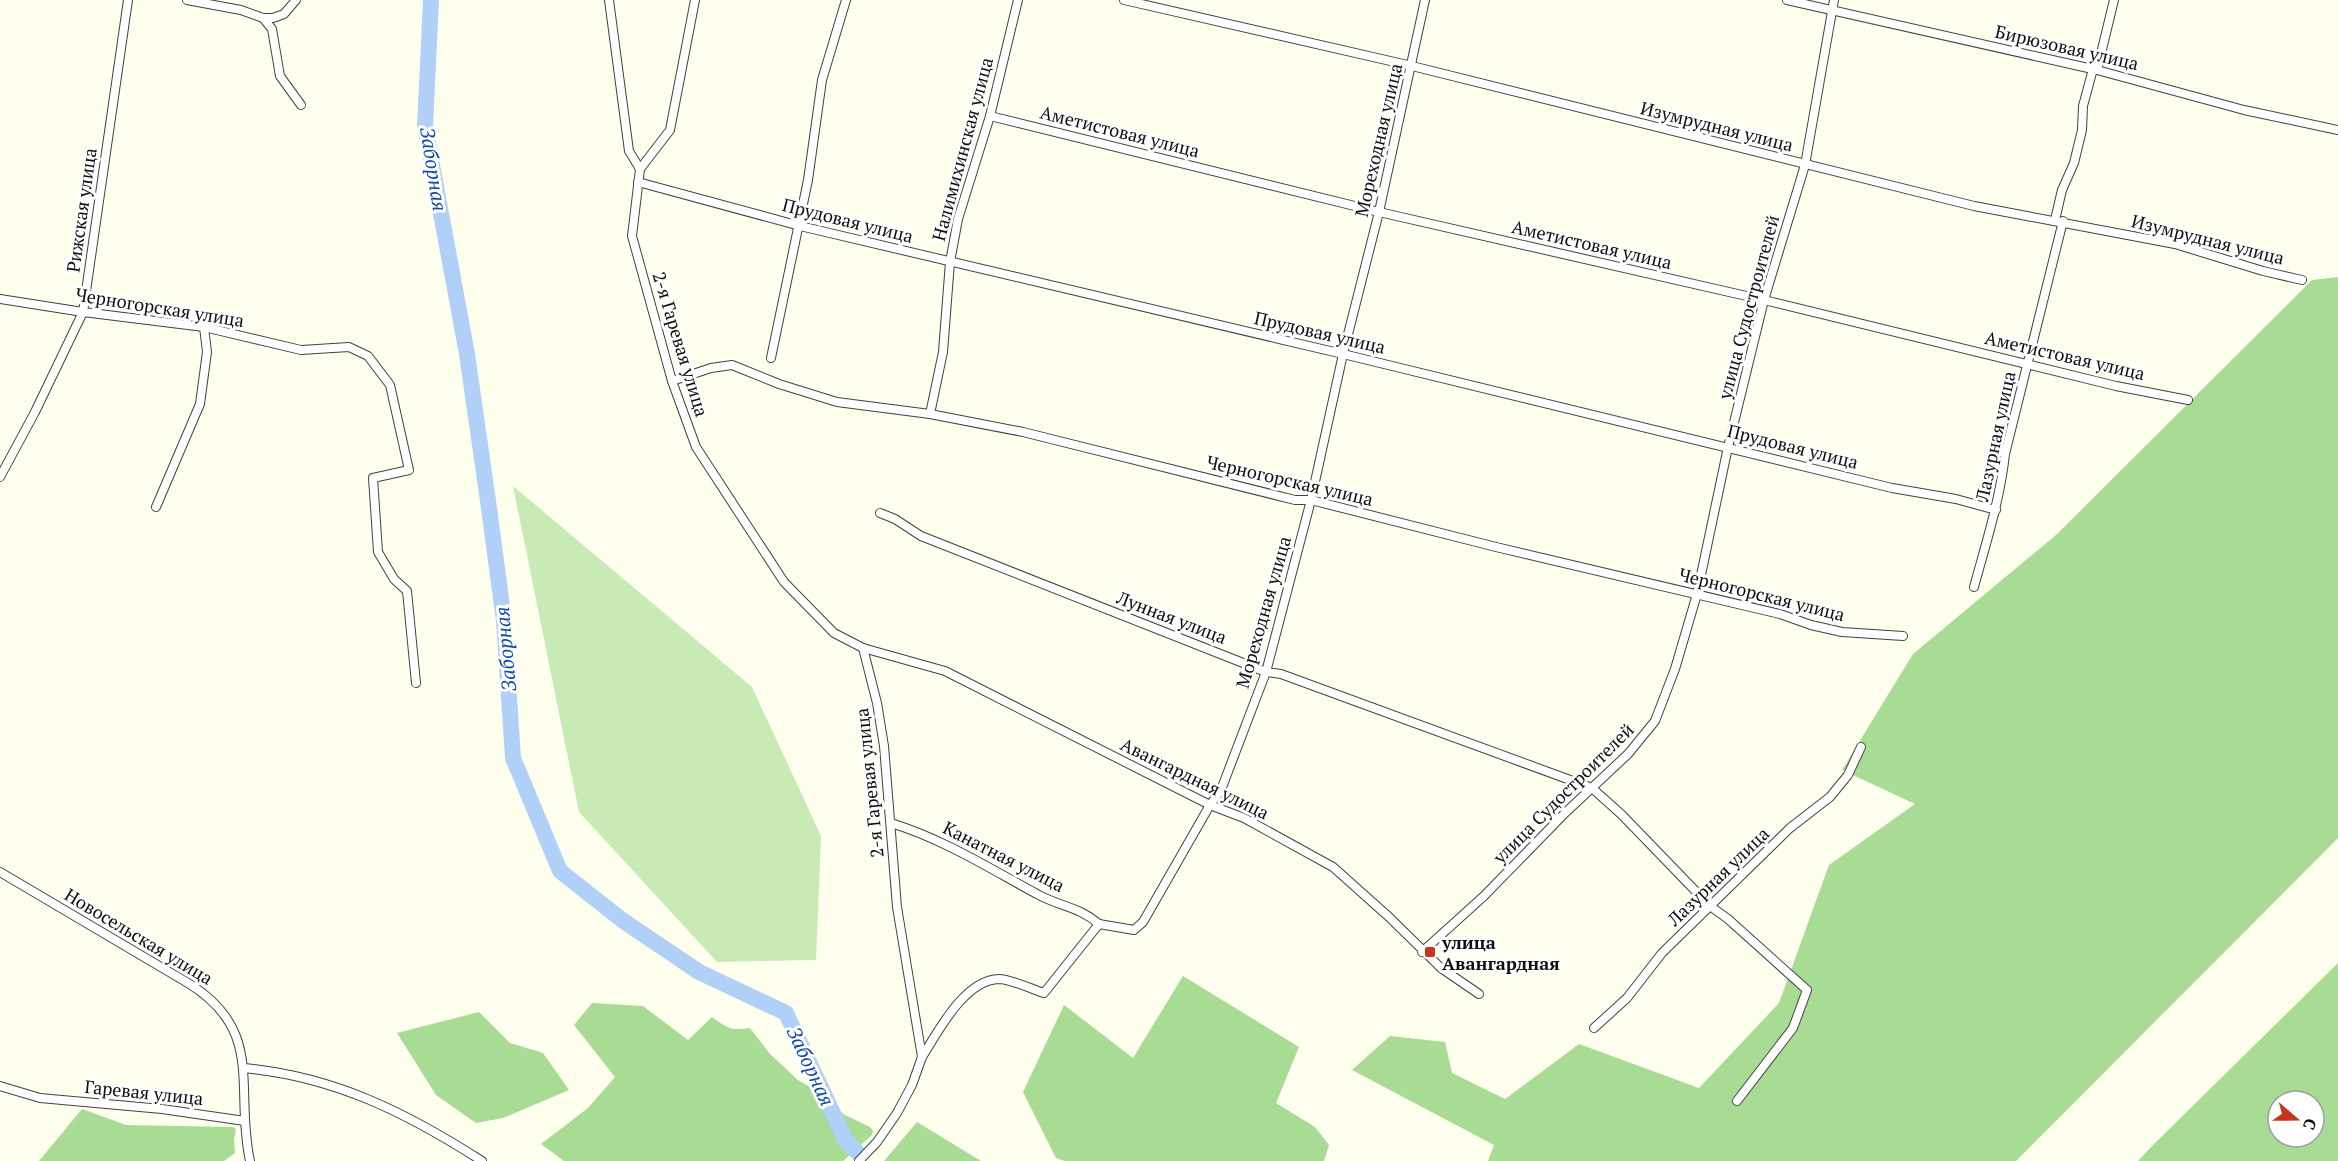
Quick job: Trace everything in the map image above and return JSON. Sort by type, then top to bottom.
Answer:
[{"type":"street","name":"Рижская улица","points":[[0,477],[35,412],[83,312],[128,0]]},
{"type":"street","points":[[187,0],[241,10],[263,18],[273,18],[284,14],[296,0]]},
{"type":"street","points":[[609,0],[629,151],[640,169],[670,130],[694,0]]},
{"type":"street","points":[[771,358],[800,226],[822,80],[846,0]]},
{"type":"street","name":"Налимихинская улица","points":[[930,414],[944,352],[950,262],[958,219],[990,116],[1018,0]]},
{"type":"street","name":"Изумрудная улица","points":[[1124,0],[1412,66],[1974,206],[2059,220],[2175,244],[2263,271],[2302,280]]},
{"type":"street","name":"Мореходная улица","points":[[1099,924],[1134,930],[1143,922],[1210,805],[1221,790],[1266,672],[1311,500],[1343,354],[1412,66],[1425,0]]},
{"type":"street","name":"Бирюзовая улица","points":[[1788,0],[2095,70],[2244,110],[2338,130]]},
{"type":"street","name":"улица Судостроителей","points":[[1422,952],[1484,896],[1628,754],[1655,721],[1675,669],[1696,594],[1728,447],[1764,300],[1805,165],[1834,0]]},
{"type":"street","name":"Лазурная улица","points":[[1974,587],[1996,510],[2004,454],[2028,364],[2059,220],[2062,190],[2074,163],[2082,130],[2084,106],[2114,0]]},
{"type":"street","points":[[263,18],[272,28],[280,76],[301,105]]},
{"type":"street","name":"Аметистовая улица","points":[[990,116],[1378,212],[1764,300],[2116,386],[2188,400]]},
{"type":"street","name":"2-я Гаревая улица","points":[[640,169],[632,236],[672,381],[696,447],[784,582],[834,633],[863,648],[877,703],[884,746],[897,907],[922,1057],[912,1085],[897,1113],[877,1142],[859,1161]]},
{"type":"street","name":"Прудовая улица","points":[[638,182],[800,226],[1343,354],[1892,488],[1956,499],[1996,510]]},
{"type":"street","name":"Черногорская улица","points":[[0,299],[204,327],[301,350],[348,347],[368,356],[390,385],[409,470],[373,478],[378,552],[394,579],[407,591],[416,683]]},
{"type":"street","points":[[156,507],[200,404],[207,352],[204,327]]},
{"type":"street","name":"Черногорская улица","points":[[672,381],[711,368],[732,365],[779,384],[837,402],[930,414],[1023,432],[1295,500],[1311,500],[1696,594],[1842,632],[1903,636]]},
{"type":"street","name":"Лунная улица","points":[[880,513],[921,536],[1266,672],[1281,674],[1592,788]]},
{"type":"street","name":"Авангардная улица","points":[[863,648],[945,671],[1210,805],[1244,818],[1333,867],[1389,917],[1422,952],[1479,994]]},
{"type":"street","name":"Лазурная улица","points":[[1594,1028],[1627,998],[1662,953],[1790,828],[1830,796],[1848,775],[1861,747]]},
{"type":"street","points":[[1592,788],[1622,815],[1710,906],[1728,919],[1807,990],[1793,1028],[1737,1101]]},
{"type":"street","name":"Канатная улица","points":[[891,823],[918,831],[997,870],[1039,895],[1086,913],[1099,924]]},
{"type":"street","name":"Новосельская улица","points":[[0,872],[190,984],[216,1003],[224,1012],[237,1039],[243,1068],[245,1121]]},
{"type":"street","points":[[922,1057],[957,1004],[978,985],[999,979],[1044,993],[1099,924]]},
{"type":"street","points":[[243,1068],[272,1070],[366,1098],[404,1114],[482,1161]]},
{"type":"street","name":"Гаревая улица","points":[[0,1086],[40,1098],[162,1109],[245,1121]]},
{"type":"street","points":[[245,1121],[250,1161]]},
{"type":"green space","points":[[2338,277],[2338,838],[2016,1161],[1488,1161],[1494,1145],[1352,1070],[1390,1036],[1445,1042],[1452,1073],[1505,1099],[1579,1044],[1699,1088],[1779,1003],[1829,865],[1915,804],[1842,770],[1913,654],[2056,535],[2312,280]]},
{"type":"green space","points":[[513,486],[752,687],[821,836],[816,960],[717,962],[579,812]]},
{"type":"green space","points":[[2338,963],[2338,1161],[2138,1161],[2151,1147]]},
{"type":"green space","points":[[1183,976],[1299,1047],[1276,1103],[1315,1127],[1329,1145],[1324,1161],[1065,1161],[1056,1158],[1023,1092],[1064,1005],[1133,1058]]},
{"type":"green space","points":[[592,1003],[643,1006],[688,1040],[712,1017],[730,1028],[750,1028],[770,1054],[798,1080],[832,1100],[843,1114],[870,1127],[873,1131],[872,1135],[843,1161],[564,1161],[541,1144],[588,1108],[615,1077],[574,1025]]},
{"type":"green space","points":[[479,1012],[510,1043],[543,1053],[569,1090],[503,1118],[476,1123],[436,1095],[397,1033]]},
{"type":"green space","points":[[82,1109],[126,1125],[232,1127],[236,1129],[235,1153],[224,1161],[39,1161]]},
{"type":"green space","points":[[917,1122],[981,1161],[884,1161]]},
{"type":"waterway","name":"Заборная","points":[[431,0],[425,127],[467,354],[489,508],[504,621],[513,758],[560,871],[622,920],[699,972],[786,1013],[846,1141],[857,1152]]},
{"type":"place","name":"улица Авангардная","points":[[1430,952]]}]
